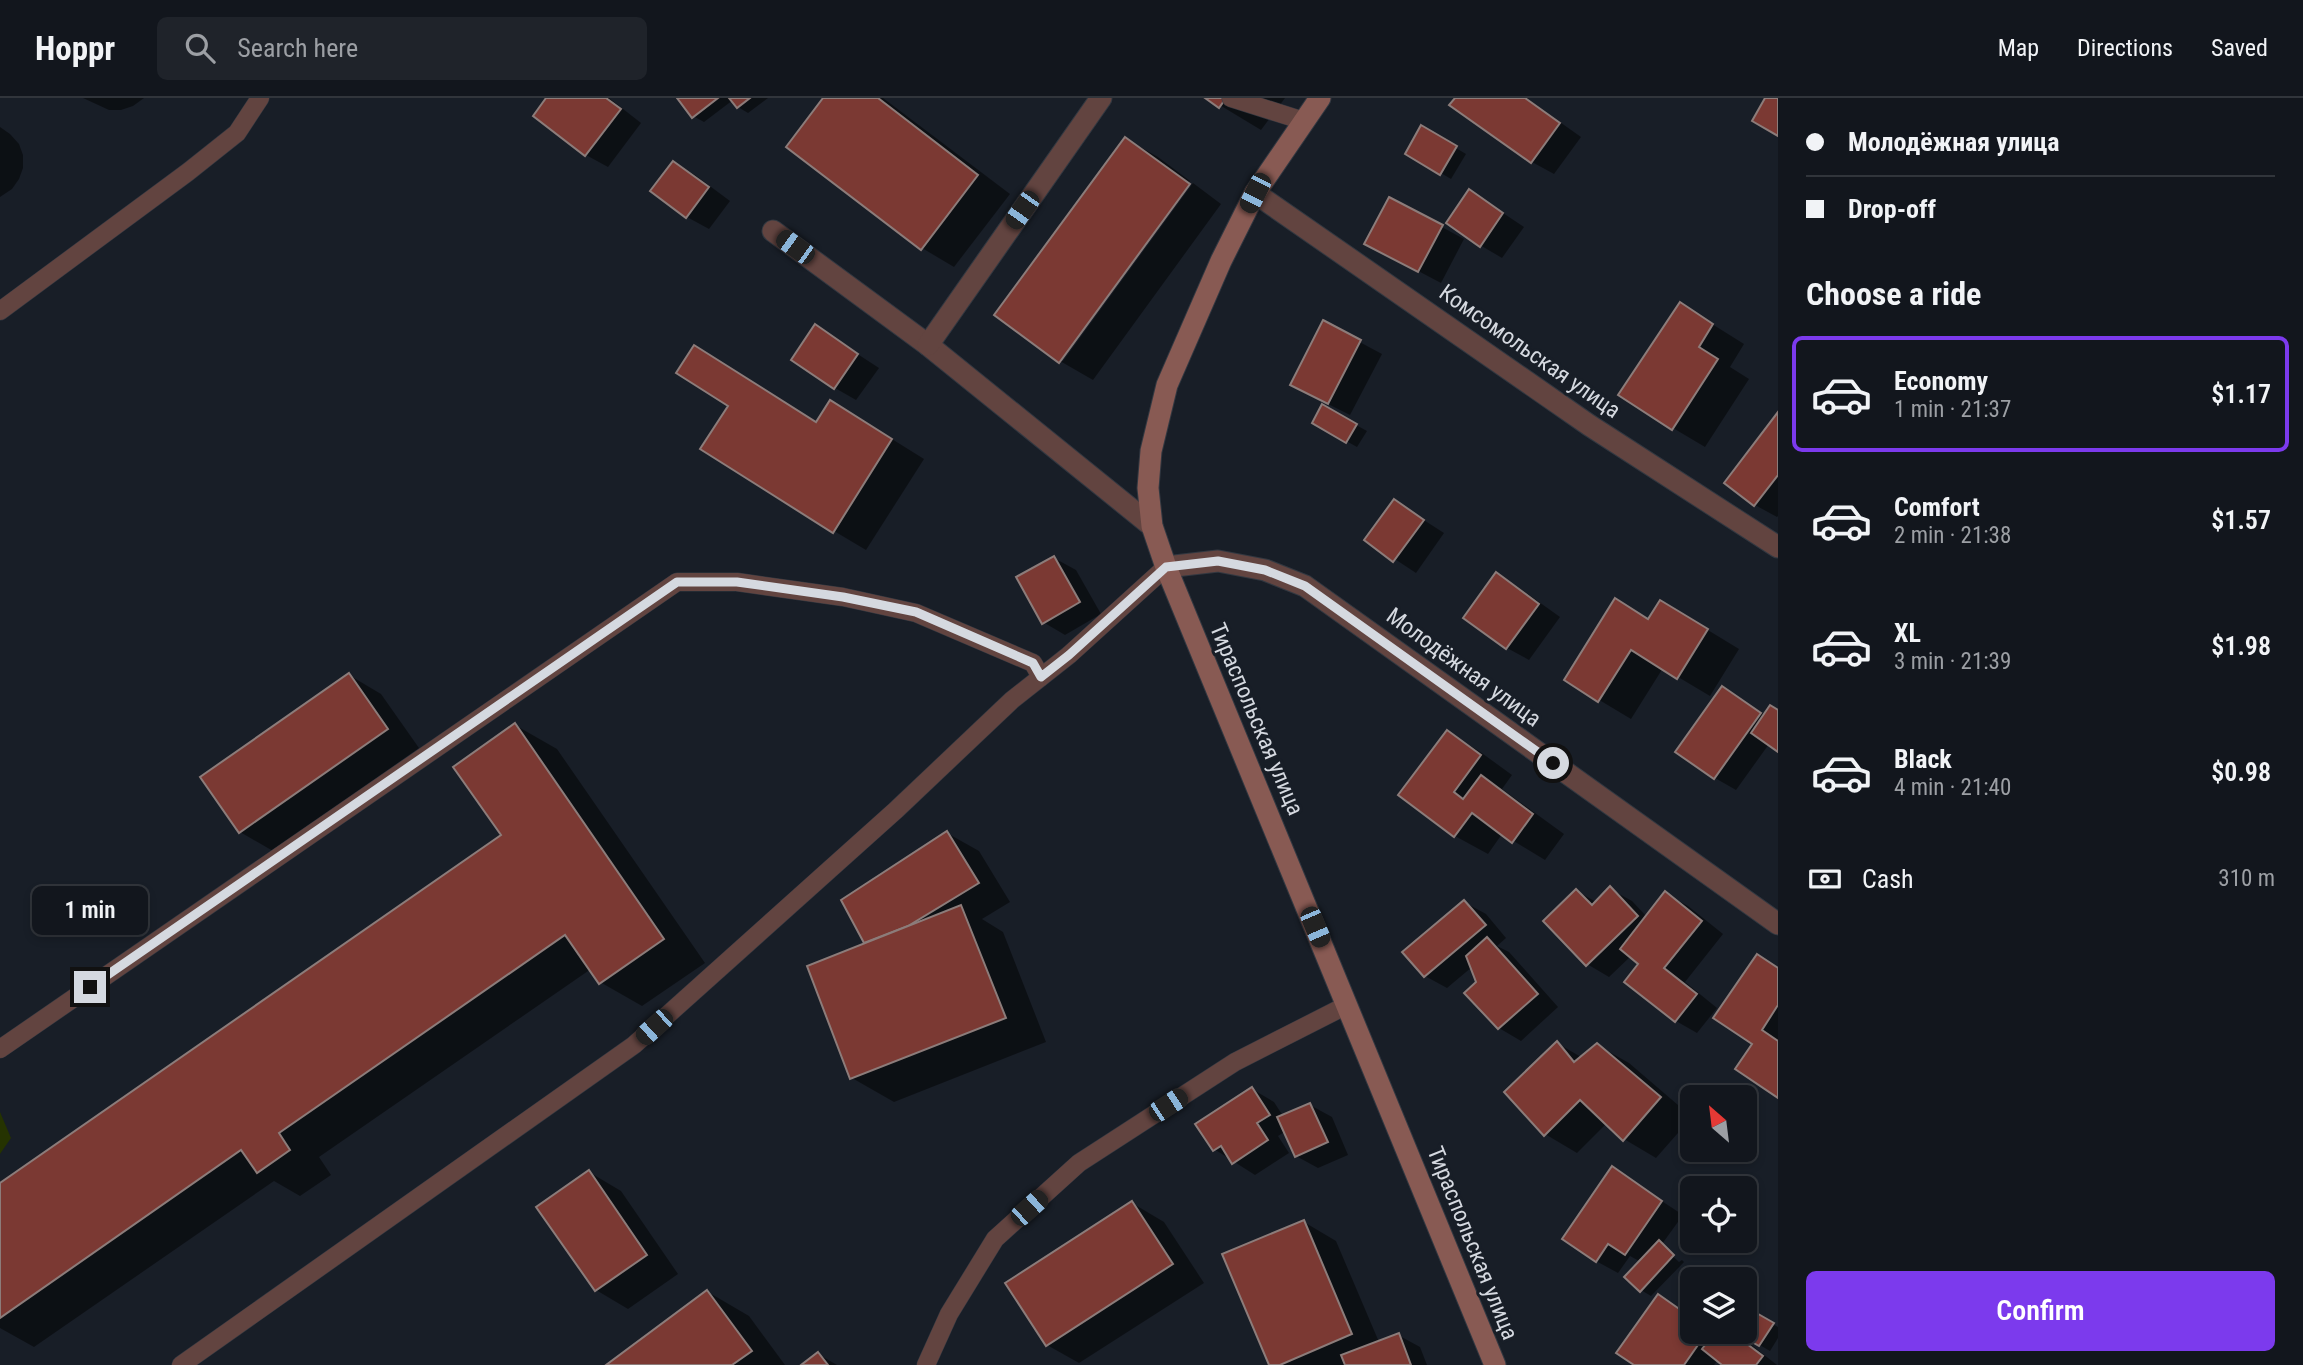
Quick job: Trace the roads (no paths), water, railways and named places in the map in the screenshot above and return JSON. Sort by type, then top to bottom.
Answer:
[{"type":"street","points":[[928,345],[1101,98]]},
{"type":"street","name":"Тираспольская улица","points":[[1320,98],[1255,193],[1221,261],[1167,385],[1150,464],[1148,488],[1152,526],[1166,567],[1495,1365]]},
{"type":"street","name":"Комсомольская улица","points":[[1255,193],[1589,425],[1778,547]]},
{"type":"street","points":[[773,231],[928,345],[1152,526]]},
{"type":"street","name":"Молодёжная улица","points":[[1166,567],[1218,561],[1265,570],[1305,586],[1778,924]]},
{"type":"lane","points":[[0,311],[188,173],[237,133],[260,98]]},
{"type":"lane","points":[[1231,98],[1304,121]]},
{"type":"lane","points":[[181,1365],[634,1045],[896,810],[1012,700],[1069,655],[1166,567]]},
{"type":"lane","points":[[0,1049],[677,582],[737,582],[843,597],[916,612],[1033,663],[1041,677]]},
{"type":"lane","points":[[926,1365],[949,1314],[995,1239],[1079,1163],[1235,1062],[1347,1004]]}]
